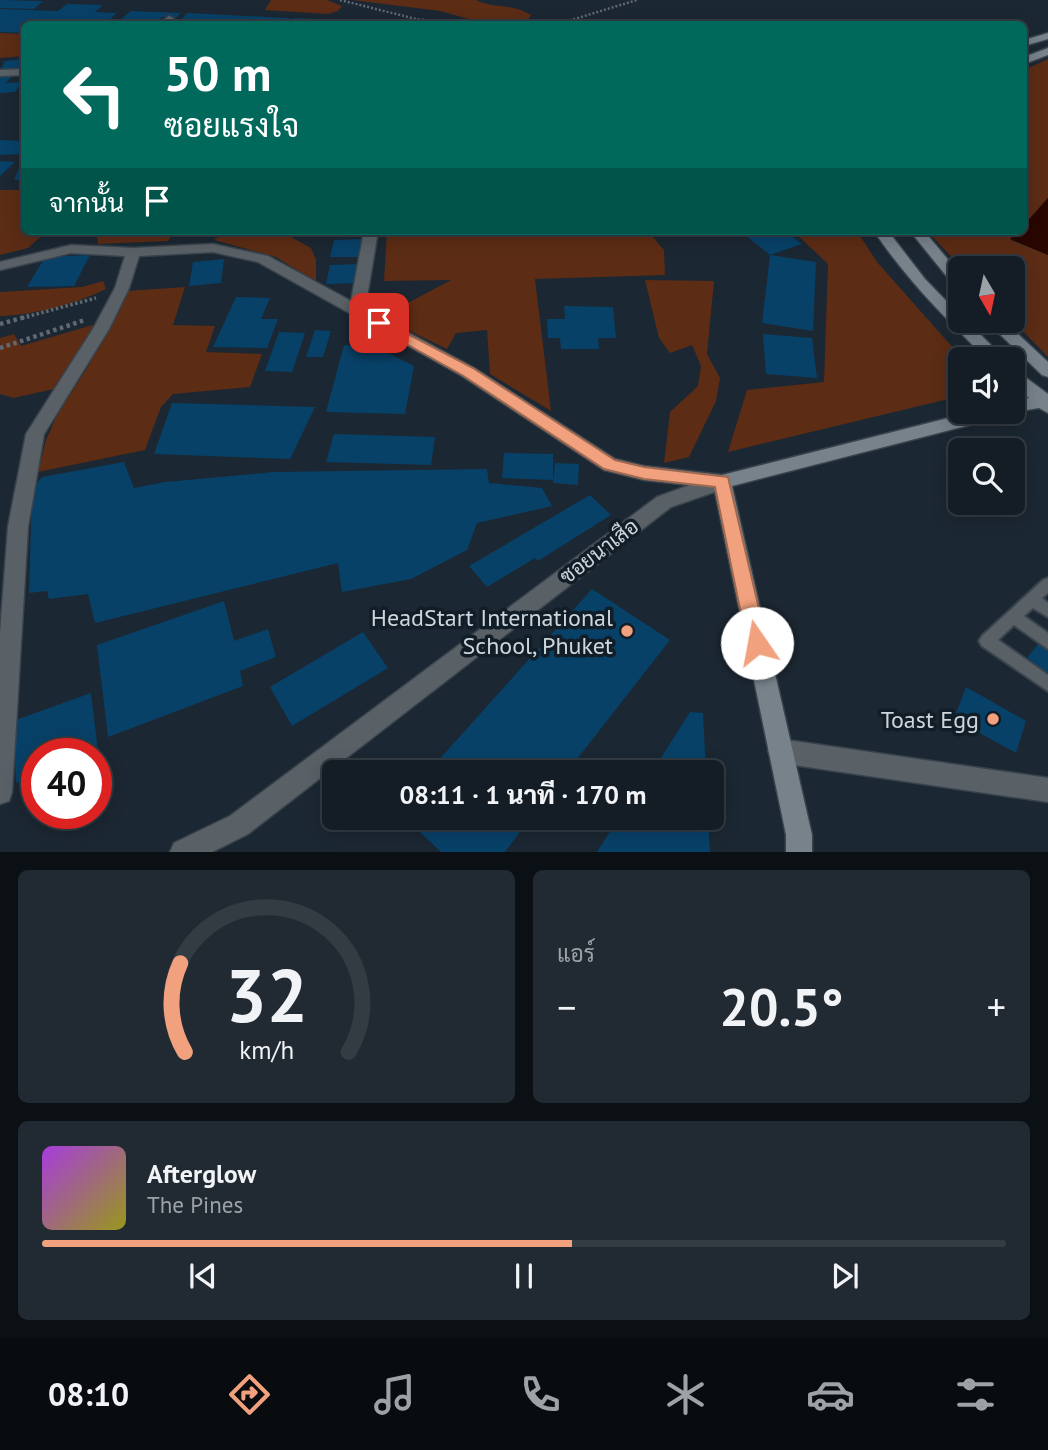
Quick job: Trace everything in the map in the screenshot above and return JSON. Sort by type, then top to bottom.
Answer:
[{"type":"street","points":[[1027,42],[1048,36]]},
{"type":"street","points":[[1027,60],[1048,51]]},
{"type":"street","points":[[0,74],[21,72]]},
{"type":"street","points":[[357,311],[370,235]]},
{"type":"street","points":[[884,235],[893,250],[948,308]]},
{"type":"street","points":[[920,235],[948,269]]},
{"type":"street","points":[[0,266],[71,248],[133,252],[213,248],[263,259],[468,372],[610,465],[644,473],[722,482],[799,835],[799,852]]},
{"type":"street","points":[[0,792],[18,527],[35,434],[109,313],[120,291],[133,252]]},
{"type":"street","points":[[972,333],[985,347]]},
{"type":"street","points":[[1007,333],[1048,371]]},
{"type":"street","points":[[1025,385],[1046,403]]},
{"type":"street","points":[[1025,406],[1046,403]]},
{"type":"street","name":"ซอยนาเสือ","points":[[183,852],[239,825],[663,502],[722,482],[950,424]]},
{"type":"street","points":[[780,751],[1048,790]]},
{"type":"lane","points":[[1048,584],[986,641],[1048,684]]},
{"type":"lane","points":[[1032,599],[1048,611]]},
{"type":"lane","points":[[1013,616],[1048,642]]},
{"type":"path","points":[[340,0],[416,19],[435,21]]},
{"type":"path","points":[[574,21],[637,0]]},
{"type":"path","points":[[0,324],[120,291]]},
{"type":"path","points":[[0,348],[109,313]]},
{"type":"shaded area","points":[[271,0],[327,0],[342,6],[338,11],[328,14],[265,10]]},
{"type":"shaded area","points":[[352,0],[476,0],[531,15],[527,21],[476,21],[440,11]]},
{"type":"shaded area","points":[[0,33],[21,34],[21,56],[0,58]]},
{"type":"shaded area","points":[[1048,59],[1048,198],[1027,222],[1027,69]]},
{"type":"shaded area","points":[[0,190],[21,190],[21,235],[43,235],[28,248],[0,255]]},
{"type":"shaded area","points":[[1048,198],[1048,255],[1010,239],[1014,235],[1027,235],[1027,222]]},
{"type":"shaded area","points":[[97,235],[172,235],[168,241],[98,244]]},
{"type":"shaded area","points":[[221,235],[287,235],[311,248],[316,260],[316,282],[276,257],[214,240]]},
{"type":"shaded area","points":[[387,235],[651,235],[664,250],[665,275],[535,279],[551,411],[490,374],[487,330],[456,333],[447,349],[389,321],[402,306],[451,280],[384,281]]},
{"type":"shaded area","points":[[797,235],[860,235],[877,262],[952,347],[948,347],[948,399],[728,452],[747,390],[824,382],[828,264]]},
{"type":"shaded area","points":[[931,235],[1015,235],[1011,240],[1048,255],[1048,357],[1025,333],[1026,256],[951,256]]},
{"type":"shaded area","points":[[645,280],[714,281],[707,354],[720,378],[716,401],[689,457],[664,463],[670,412],[698,386],[701,366],[692,345],[670,353],[659,338]]},
{"type":"shaded area","points":[[103,281],[106,289],[81,299],[41,311],[0,316],[0,292],[82,287]]},
{"type":"shaded area","points":[[185,287],[173,325],[215,326],[206,352],[262,354],[250,387],[173,394],[161,407],[145,450],[38,472],[46,440],[57,415],[89,365],[126,291]]},
{"type":"shaded area","points":[[96,324],[82,351],[54,389],[13,398],[0,394],[0,338],[14,334],[21,346]]},
{"type":"building","points":[[0,0],[43,1],[34,9],[0,8]]},
{"type":"building","points":[[67,4],[103,5],[95,12],[117,13],[108,21],[21,21],[21,33],[0,32],[0,9],[58,11]]},
{"type":"building","points":[[131,11],[181,13],[176,18],[162,17],[157,21],[119,21]]},
{"type":"building","points":[[187,13],[289,18],[286,21],[180,21]]},
{"type":"building","points":[[294,18],[366,21],[292,21]]},
{"type":"building","points":[[21,59],[21,70],[0,71],[5,61]]},
{"type":"building","points":[[0,76],[12,76],[6,83],[21,82],[15,92],[0,93]]},
{"type":"building","points":[[0,140],[21,141],[21,154],[0,155]]},
{"type":"building","points":[[0,161],[15,162],[0,176]]},
{"type":"building","points":[[21,164],[21,179],[14,180]]},
{"type":"building","points":[[745,235],[790,235],[802,244],[770,255]]},
{"type":"building","points":[[364,239],[361,257],[330,257],[334,240]]},
{"type":"building","points":[[90,255],[74,286],[27,287],[45,257]]},
{"type":"building","points":[[770,255],[816,262],[813,331],[762,323]]},
{"type":"building","points":[[224,259],[221,283],[189,286],[193,262]]},
{"type":"building","points":[[361,264],[358,283],[326,284],[330,265]]},
{"type":"building","points":[[236,297],[270,298],[261,319],[278,319],[267,348],[213,347]]},
{"type":"building","points":[[564,306],[613,307],[616,338],[598,338],[599,349],[561,349],[560,338],[548,338],[547,319],[565,319]]},
{"type":"building","points":[[315,330],[331,331],[323,357],[306,357]]},
{"type":"building","points":[[279,332],[305,333],[292,372],[265,371]]},
{"type":"building","points":[[763,334],[812,338],[817,378],[766,374]]},
{"type":"building","points":[[344,345],[375,346],[414,366],[405,414],[326,412]]},
{"type":"building","points":[[172,403],[315,407],[290,459],[154,454]]},
{"type":"building","points":[[334,434],[435,437],[431,465],[326,462]]},
{"type":"building","points":[[504,453],[553,454],[553,480],[502,478]]},
{"type":"building","points":[[124,462],[134,488],[165,482],[274,472],[487,469],[489,483],[542,488],[552,506],[477,523],[467,550],[411,579],[342,592],[338,563],[95,623],[88,594],[49,599],[47,591],[29,593],[32,489],[42,477]]},
{"type":"building","points":[[555,463],[579,464],[578,485],[553,483]]},
{"type":"building","points":[[590,495],[611,515],[538,561],[535,558],[487,587],[469,566]]},
{"type":"building","points":[[592,589],[670,640],[576,760],[439,760]]},
{"type":"building","points":[[224,601],[234,641],[268,629],[276,657],[240,671],[243,686],[108,737],[97,645]]},
{"type":"building","points":[[363,632],[388,668],[292,726],[270,687]]},
{"type":"building","points":[[1048,632],[1048,673],[1027,658]]},
{"type":"building","points":[[966,687],[1026,721],[1016,753],[954,719]]},
{"type":"building","points":[[91,693],[96,738],[21,738],[21,781],[16,783],[13,721]]},
{"type":"building","points":[[690,712],[703,713],[705,760],[660,760]]},
{"type":"building","points":[[418,830],[521,830],[505,852],[441,852]]},
{"type":"building","points":[[611,830],[709,830],[710,852],[597,852]]},
{"type":"place","name":"HeadStart International School, Phuket","points":[[627,631]]},
{"type":"place","name":"Toast Egg","points":[[993,719]]},
{"type":"route","points":[[379,323],[468,372],[610,465],[644,473],[722,482],[757,643]]}]
